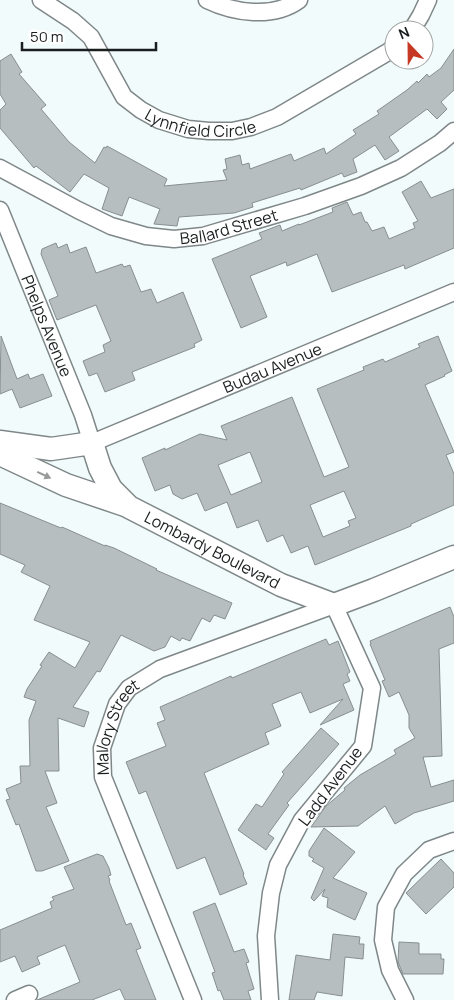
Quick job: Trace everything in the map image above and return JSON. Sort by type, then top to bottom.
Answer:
[{"type":"street","name":"Lynnfield Circle","points":[[41,0],[73,20],[91,37],[124,97],[141,110],[159,120],[188,129],[209,131],[251,128],[277,117],[384,54]]},
{"type":"street","points":[[207,0],[221,7],[244,12],[272,11],[292,5],[299,0]]},
{"type":"street","points":[[418,20],[428,0]]},
{"type":"street","name":"Ballard Street","points":[[0,168],[111,226],[146,236],[174,239],[203,236],[305,206],[361,186],[401,168],[440,143],[454,131]]},
{"type":"street","name":"Phelps Avenue","points":[[0,210],[83,415],[92,443]]},
{"type":"street","name":"Budau Avenue","points":[[92,443],[454,292]]},
{"type":"street","points":[[0,442],[51,448],[92,443]]},
{"type":"street","name":"Lombardy Boulevard","points":[[92,443],[100,468],[111,489],[129,506],[281,585],[334,605]]},
{"type":"street","points":[[0,454],[66,485],[129,506]]},
{"type":"street","points":[[334,605],[454,557]]},
{"type":"street","name":"Mallory Street","points":[[193,1000],[103,777],[102,748],[117,704],[130,688],[160,669],[334,605]]},
{"type":"street","name":"Ladd Avenue","points":[[270,1000],[266,936],[270,893],[278,865],[302,820],[363,746],[372,688],[334,605]]},
{"type":"street","points":[[406,1000],[390,970],[383,940],[386,907],[404,874],[416,862],[429,850],[454,841]]},
{"type":"building","points":[[454,49],[454,90],[441,102],[447,109],[437,119],[427,109],[389,137],[399,151],[385,160],[375,145],[353,159],[357,172],[344,177],[342,173],[301,190],[300,188],[252,203],[253,207],[234,213],[179,217],[177,226],[154,224],[160,209],[129,197],[122,216],[102,209],[109,188],[84,174],[70,192],[36,166],[34,168],[0,128],[0,110],[6,104],[0,94],[0,61],[11,54],[22,72],[19,74],[46,105],[41,109],[69,142],[95,163],[104,147],[106,148],[107,146],[167,179],[164,186],[227,180],[223,170],[227,169],[225,159],[240,155],[242,165],[249,163],[250,169],[291,154],[294,161],[324,148],[326,154],[356,134],[353,130],[379,114],[377,111],[417,81],[418,83],[427,74],[429,77],[441,68]]},
{"type":"building","points":[[421,181],[431,198],[454,189],[454,248],[405,269],[404,265],[332,292],[317,254],[287,266],[286,262],[250,276],[267,317],[241,328],[212,259],[262,239],[259,233],[280,225],[282,231],[333,212],[332,208],[347,202],[353,215],[361,212],[365,222],[367,222],[372,231],[384,227],[389,239],[415,228],[413,223],[418,221],[402,192]]},
{"type":"building","points":[[56,243],[58,248],[67,244],[70,253],[86,247],[96,273],[122,264],[124,267],[130,265],[141,292],[151,289],[157,303],[183,292],[202,340],[194,344],[195,347],[132,372],[135,380],[105,392],[97,373],[89,376],[83,361],[105,352],[103,345],[111,341],[96,305],[57,320],[49,300],[58,296],[41,254],[42,249]]},
{"type":"building","points":[[1,336],[17,379],[28,374],[30,379],[43,374],[52,396],[20,408],[12,389],[0,394]]},
{"type":"building","points":[[438,336],[452,371],[425,385],[454,452],[446,455],[454,474],[454,505],[411,524],[411,526],[315,565],[308,546],[291,553],[283,535],[267,542],[258,520],[237,528],[227,502],[205,511],[197,493],[182,499],[173,494],[170,485],[155,491],[142,458],[200,434],[227,440],[221,426],[292,397],[324,477],[349,467],[317,389],[364,370],[363,367],[383,359],[385,362],[420,347],[418,344]],"holes":[[[250,452],[262,482],[231,495],[218,465]],[[344,491],[356,518],[348,521],[350,526],[323,537],[310,505]]]},
{"type":"building","points":[[0,503],[114,548],[156,570],[232,603],[225,619],[214,615],[210,622],[202,618],[190,641],[182,638],[180,641],[171,636],[165,647],[154,651],[121,635],[100,672],[97,671],[73,707],[89,712],[84,727],[58,718],[59,771],[45,771],[57,803],[46,807],[69,861],[42,871],[36,871],[19,824],[16,825],[6,800],[10,799],[6,789],[21,783],[20,766],[30,766],[29,720],[36,701],[24,697],[42,666],[40,665],[49,652],[75,668],[90,642],[34,620],[50,586],[21,572],[25,565],[0,554]]},
{"type":"building","points":[[450,607],[454,617],[454,643],[439,649],[442,756],[423,757],[431,787],[454,780],[454,801],[414,813],[395,824],[385,806],[358,826],[311,827],[326,806],[345,790],[344,788],[360,775],[396,754],[394,750],[415,738],[409,728],[409,715],[399,692],[389,697],[382,681],[385,680],[370,641]]},
{"type":"building","points":[[326,639],[329,645],[338,641],[350,672],[347,674],[350,681],[343,684],[354,710],[320,725],[343,699],[310,713],[301,692],[272,704],[281,726],[265,733],[269,744],[204,773],[247,884],[220,895],[205,857],[177,869],[146,791],[139,794],[126,762],[166,746],[157,723],[165,720],[160,707],[231,676],[232,678]]},
{"type":"building","points":[[321,728],[339,744],[287,803],[289,805],[268,834],[274,838],[266,850],[238,830],[256,804],[262,807],[284,774],[282,772]]},
{"type":"building","points":[[324,828],[355,852],[333,878],[367,893],[355,920],[327,907],[328,898],[322,896],[325,889],[314,901],[311,898],[324,868],[312,861],[314,859],[309,856],[309,851]]},
{"type":"building","points":[[97,854],[103,856],[109,868],[111,875],[108,876],[109,881],[126,925],[131,923],[141,948],[136,950],[156,1000],[125,1000],[120,989],[92,1000],[37,1000],[80,982],[65,945],[37,957],[40,964],[22,972],[15,956],[0,962],[0,930],[52,908],[50,902],[54,900],[52,897],[74,889],[64,867]]},
{"type":"building","points":[[441,859],[454,873],[454,887],[426,914],[406,893]]},
{"type":"building","points":[[215,903],[234,952],[244,949],[249,962],[246,963],[254,989],[248,991],[251,1000],[224,1000],[220,990],[218,991],[212,973],[215,972],[193,912]]},
{"type":"building","points":[[333,934],[360,937],[359,944],[364,944],[363,959],[345,957],[342,996],[317,992],[314,1000],[289,1000],[296,955],[330,960]]},
{"type":"building","points":[[399,942],[419,943],[419,954],[441,954],[441,959],[444,959],[443,974],[403,974],[398,962]]}]
